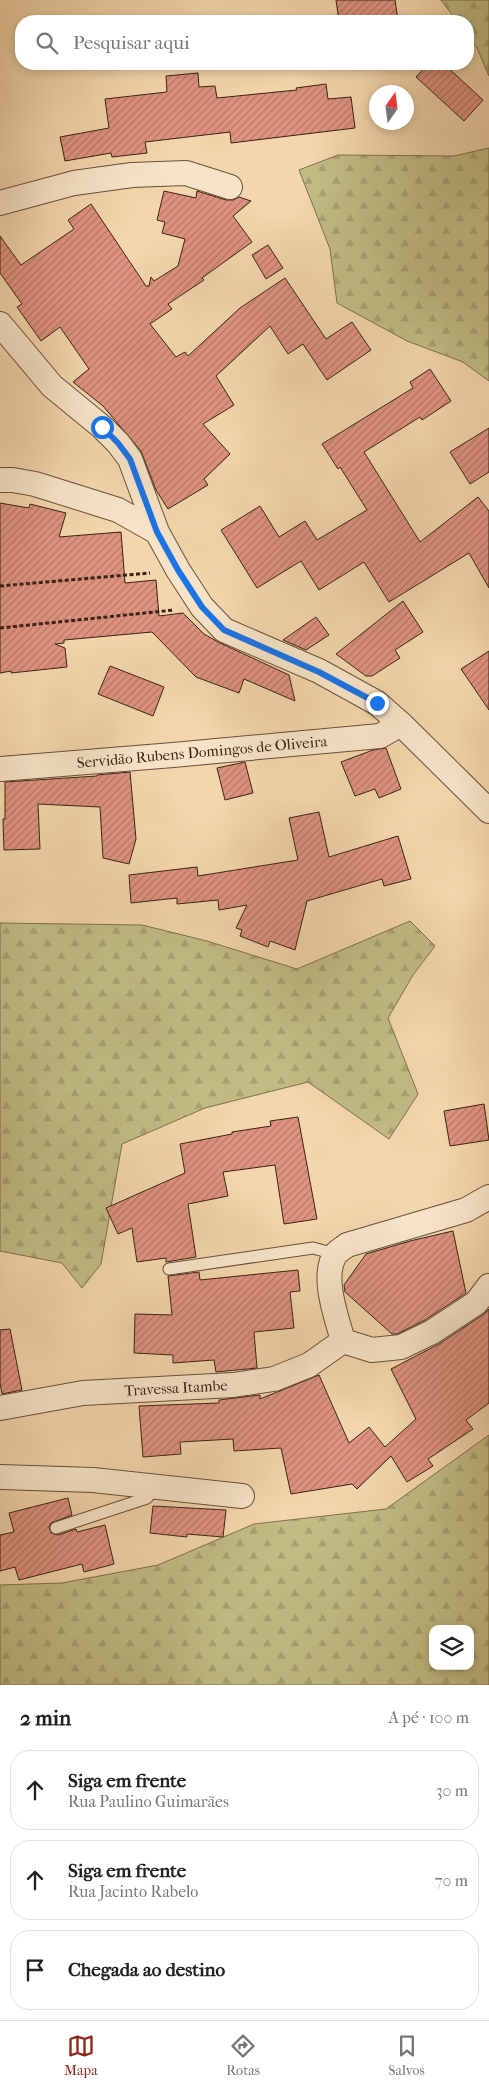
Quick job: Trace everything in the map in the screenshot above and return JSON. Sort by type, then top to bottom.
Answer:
[{"type":"street","points":[[0,203],[74,183],[132,175],[186,173],[230,186]]},
{"type":"street","points":[[0,324],[52,386],[102,427],[118,443],[130,459],[157,532],[178,570],[202,607],[224,630],[327,676],[377,703],[402,724],[489,811]]},
{"type":"street","points":[[0,480],[13,480],[34,484],[118,510],[157,532]]},
{"type":"street","name":"Servidão Rubens Domingos de Oliveira","points":[[0,769],[380,736],[402,724]]},
{"type":"street","points":[[489,1196],[466,1210],[348,1246],[335,1254],[330,1268],[330,1292],[343,1341],[372,1350],[401,1346],[432,1332],[476,1304],[489,1286]]},
{"type":"street","name":"Travessa Itambe","points":[[0,1408],[82,1393],[233,1385],[274,1379],[309,1365],[343,1341]]},
{"type":"street","points":[[0,1477],[93,1480],[242,1496]]},
{"type":"lane","points":[[169,1269],[313,1248],[335,1254]]},
{"type":"lane","points":[[56,1528],[146,1498],[155,1486]]},
{"type":"path","points":[[0,586],[178,570]]},
{"type":"path","points":[[0,628],[202,607]]},
{"type":"green space","points":[[441,0],[489,0],[489,76],[474,44],[474,15],[452,15]]},
{"type":"green space","points":[[489,148],[489,381],[463,362],[407,341],[337,303],[330,249],[299,170],[338,155],[454,156]]},
{"type":"green space","points":[[410,921],[435,946],[413,975],[388,1018],[418,1094],[389,1139],[308,1082],[205,1108],[122,1144],[101,1264],[82,1288],[62,1263],[0,1251],[0,923],[142,925],[207,941],[297,969]]},
{"type":"green space","points":[[489,1435],[489,1685],[0,1685],[0,1585],[62,1583],[158,1565],[254,1524],[386,1509]]},
{"type":"building","points":[[336,0],[395,0],[397,15],[338,15]]},
{"type":"building","points":[[422,70],[450,70],[483,100],[464,121],[416,77]]},
{"type":"building","points":[[198,73],[199,87],[215,86],[217,98],[297,90],[296,88],[326,84],[328,99],[351,97],[355,128],[231,143],[230,132],[145,142],[147,153],[112,157],[111,153],[65,161],[60,137],[109,128],[105,99],[167,92],[166,76]]},
{"type":"building","points":[[164,191],[196,198],[197,191],[226,200],[233,200],[239,197],[251,201],[233,216],[252,242],[202,278],[204,280],[168,304],[172,309],[150,324],[176,357],[185,352],[188,356],[240,308],[285,278],[326,339],[352,322],[371,350],[327,380],[303,344],[288,354],[270,326],[216,376],[234,405],[203,424],[230,454],[204,479],[208,485],[168,509],[156,490],[141,451],[103,406],[73,382],[89,369],[60,327],[41,341],[17,307],[22,304],[0,273],[0,236],[21,265],[74,229],[68,220],[91,204],[146,286],[149,286],[151,277],[154,281],[178,266],[185,239],[162,233],[165,222],[157,220]]},
{"type":"building","points":[[268,245],[283,268],[266,279],[252,255]]},
{"type":"building","points":[[430,369],[451,401],[422,420],[420,417],[364,452],[420,542],[478,497],[489,511],[489,588],[469,553],[389,602],[364,562],[319,590],[301,561],[257,588],[221,530],[260,506],[279,537],[305,521],[317,540],[367,510],[340,467],[338,469],[322,444],[413,388],[410,382]]},
{"type":"building","points":[[489,428],[489,472],[470,484],[450,452]]},
{"type":"building","points":[[0,503],[29,508],[30,504],[66,513],[59,537],[121,532],[125,583],[156,580],[159,616],[183,613],[204,634],[289,675],[295,701],[244,679],[239,693],[196,677],[152,632],[64,640],[64,643],[55,644],[65,648],[67,667],[0,673]]},
{"type":"building","points":[[403,601],[423,632],[395,650],[400,658],[372,676],[366,676],[336,654]]},
{"type":"building","points":[[316,617],[329,635],[306,650],[283,640]]},
{"type":"building","points":[[489,651],[489,710],[461,669]]},
{"type":"building","points":[[110,666],[164,687],[153,716],[98,694]]},
{"type":"building","points":[[386,748],[401,789],[379,798],[375,789],[355,796],[341,762],[373,750]]},
{"type":"building","points":[[245,762],[253,793],[225,800],[217,768]]},
{"type":"building","points":[[130,772],[136,839],[129,864],[103,858],[100,807],[38,804],[40,849],[4,850],[5,782]]},
{"type":"building","points":[[319,812],[329,857],[398,836],[411,879],[384,886],[382,879],[307,901],[295,950],[270,941],[268,947],[240,936],[242,930],[236,928],[247,905],[219,910],[218,900],[177,904],[177,898],[131,903],[129,875],[197,867],[198,876],[298,860],[289,818]]},
{"type":"building","points":[[484,1104],[489,1140],[450,1146],[444,1111]]},
{"type":"building","points":[[298,1117],[317,1219],[284,1224],[275,1165],[223,1172],[228,1196],[188,1204],[196,1257],[166,1262],[166,1258],[137,1262],[132,1228],[118,1234],[106,1208],[185,1173],[180,1144],[232,1134],[232,1132],[271,1126],[270,1121]]},
{"type":"building","points":[[453,1231],[466,1293],[425,1320],[397,1334],[392,1334],[345,1292],[344,1285],[366,1254]]},
{"type":"building","points":[[298,1270],[300,1291],[290,1292],[294,1328],[254,1332],[257,1368],[216,1372],[214,1360],[173,1363],[173,1355],[134,1353],[135,1314],[172,1315],[168,1276],[199,1272],[200,1280]]},
{"type":"building","points":[[489,1309],[489,1403],[466,1420],[473,1429],[428,1459],[433,1466],[407,1482],[391,1456],[357,1489],[352,1484],[291,1494],[281,1448],[234,1451],[233,1439],[180,1442],[181,1454],[143,1457],[139,1406],[219,1403],[219,1400],[260,1395],[260,1399],[319,1375],[349,1443],[369,1427],[385,1447],[416,1419],[391,1369],[439,1344]]},
{"type":"building","points":[[10,1329],[22,1390],[2,1394],[0,1383],[0,1330]]},
{"type":"building","points":[[68,1498],[72,1515],[51,1523],[49,1527],[51,1533],[58,1535],[76,1529],[77,1532],[105,1525],[114,1564],[84,1572],[82,1564],[19,1580],[15,1567],[0,1571],[0,1535],[14,1532],[9,1513]]},
{"type":"building","points":[[153,1506],[226,1510],[223,1537],[187,1534],[187,1537],[150,1533]]},
{"type":"route","points":[[102,427],[118,443],[130,459],[157,532],[178,570],[202,607],[224,630],[319,672],[377,703]]}]
